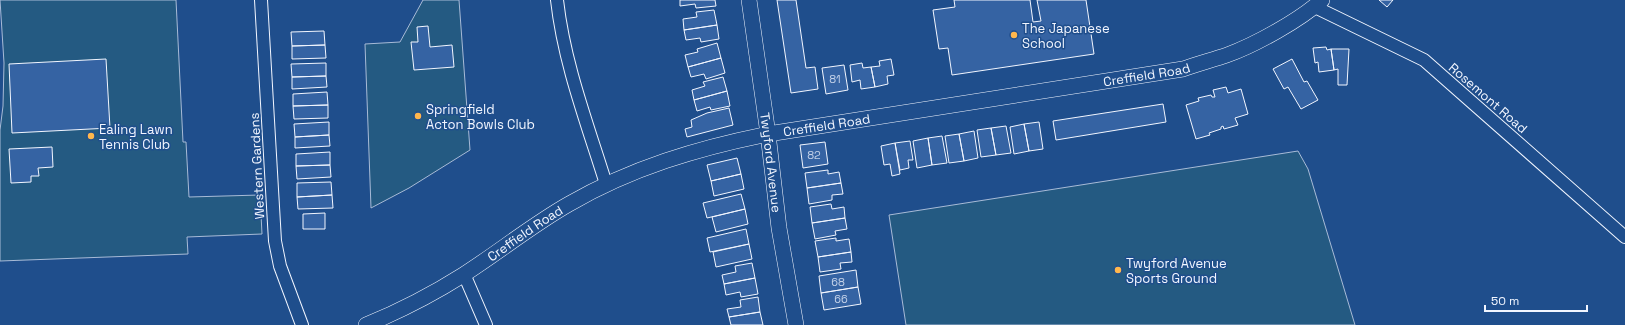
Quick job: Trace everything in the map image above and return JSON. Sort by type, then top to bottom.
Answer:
[{"type":"street","name":"Western Gardens","points":[[261,0],[275,241],[280,266],[302,325]]},
{"type":"street","points":[[557,0],[569,64],[606,184]]},
{"type":"street","name":"Twyford Avenue","points":[[749,0],[768,134],[779,228],[796,325]]},
{"type":"street","name":"Creffield Road","points":[[366,325],[437,290],[464,274],[535,224],[606,184],[655,163],[725,143],[768,134],[1183,69],[1242,48],[1281,28],[1319,3]]},
{"type":"street","name":"Rosemont Road","points":[[1319,3],[1424,60],[1625,237]]},
{"type":"street","points":[[464,274],[486,325]]},
{"type":"shaded area","name":"Ealing Lawn Tennis Club","points":[[0,0],[176,0],[183,142],[186,142],[189,197],[260,195],[262,234],[187,237],[188,254],[0,261],[0,130],[3,106],[4,63]]},
{"type":"shaded area","name":"Springfield Acton Bowls Club","points":[[423,0],[459,0],[470,150],[409,188],[371,208],[365,44],[400,42]]},
{"type":"shaded area","name":"Twyford Avenue Sports Ground","points":[[1298,151],[1308,169],[1355,325],[906,325],[889,215]]},
{"type":"building","points":[[680,0],[715,0],[716,6],[696,8],[695,4],[680,6]]},
{"type":"building","points":[[777,0],[796,0],[806,68],[815,67],[818,89],[791,93]]},
{"type":"building","name":"The Japanese School","points":[[954,0],[1030,0],[1033,22],[1041,21],[1037,0],[1086,0],[1094,54],[952,75],[948,48],[939,49],[933,10],[955,7]]},
{"type":"building","points":[[1379,0],[1393,0],[1387,7]]},
{"type":"building","points":[[714,10],[717,25],[684,30],[683,19],[697,17],[696,12]]},
{"type":"building","points":[[717,25],[719,39],[701,42],[700,38],[686,40],[684,30]]},
{"type":"building","points":[[428,26],[430,47],[452,45],[454,67],[414,70],[411,42],[418,42],[417,27]]},
{"type":"building","points":[[324,31],[325,45],[292,46],[291,32]]},
{"type":"building","points":[[717,43],[721,58],[688,67],[685,55],[698,52],[697,49]]},
{"type":"building","points":[[325,45],[326,58],[292,59],[292,46]]},
{"type":"building","points":[[1326,47],[1327,50],[1331,49],[1334,70],[1319,72],[1318,62],[1315,63],[1313,48]]},
{"type":"building","points":[[1331,49],[1349,49],[1347,85],[1338,85],[1338,69],[1334,70]]},
{"type":"building","points":[[721,58],[725,73],[706,79],[704,74],[691,77],[688,67]]},
{"type":"building","points":[[106,59],[110,128],[12,133],[9,64]]},
{"type":"building","points":[[891,59],[894,75],[887,76],[888,84],[875,87],[871,67],[880,66],[879,61]]},
{"type":"building","points":[[1292,59],[1304,82],[1307,81],[1318,100],[1301,109],[1288,87],[1284,89],[1273,69]]},
{"type":"building","points":[[326,63],[326,76],[292,77],[291,64]]},
{"type":"building","points":[[862,63],[863,68],[871,67],[875,87],[861,89],[860,80],[852,82],[850,65]]},
{"type":"building","points":[[844,65],[848,90],[826,94],[822,68]]},
{"type":"building","points":[[326,76],[327,87],[292,89],[292,77]]},
{"type":"building","points":[[723,77],[727,91],[694,100],[692,90],[705,86],[703,82]]},
{"type":"building","points":[[1226,87],[1228,93],[1241,89],[1248,114],[1235,118],[1238,125],[1224,129],[1223,126],[1221,129],[1209,133],[1210,135],[1196,139],[1186,105],[1199,101],[1198,98],[1211,95],[1212,97],[1215,97],[1213,90]]},
{"type":"building","points":[[727,91],[730,106],[711,110],[710,107],[697,111],[694,100]]},
{"type":"building","points":[[327,92],[328,105],[293,106],[293,94]]},
{"type":"building","points":[[1163,104],[1166,122],[1056,140],[1053,121]]},
{"type":"building","points":[[328,105],[328,118],[294,119],[293,106]]},
{"type":"building","points":[[729,108],[733,125],[687,137],[685,129],[692,127],[691,120],[707,113]]},
{"type":"building","points":[[329,122],[329,135],[295,137],[294,124]]},
{"type":"building","points":[[1039,122],[1043,149],[1029,151],[1024,124]]},
{"type":"building","points":[[1024,124],[1029,151],[1014,154],[1010,127]]},
{"type":"building","points":[[1006,126],[1011,153],[996,155],[991,128]]},
{"type":"building","points":[[991,128],[996,155],[981,157],[977,130]]},
{"type":"building","points":[[974,131],[978,158],[964,161],[959,134]]},
{"type":"building","points":[[959,134],[964,161],[949,163],[945,136]]},
{"type":"building","points":[[329,135],[330,146],[295,148],[295,137]]},
{"type":"building","points":[[942,136],[947,163],[932,165],[928,138]]},
{"type":"building","points":[[928,138],[932,165],[917,168],[913,141]]},
{"type":"building","points":[[910,141],[913,160],[908,160],[909,168],[900,170],[895,143]]},
{"type":"building","points":[[825,142],[828,164],[803,168],[800,145]]},
{"type":"building","points":[[895,143],[900,174],[892,176],[890,164],[884,165],[881,146]]},
{"type":"building","points":[[52,147],[53,167],[38,168],[39,176],[31,176],[31,182],[11,183],[9,149]]},
{"type":"building","points":[[330,152],[330,165],[296,166],[296,154]]},
{"type":"building","points":[[737,158],[741,174],[711,181],[707,165]]},
{"type":"building","points":[[330,165],[331,177],[297,179],[296,166]]},
{"type":"building","points":[[828,170],[828,174],[839,172],[841,183],[807,188],[805,173]]},
{"type":"building","points":[[741,174],[744,189],[714,196],[711,181]]},
{"type":"building","points":[[331,182],[332,195],[297,197],[297,183]]},
{"type":"building","points":[[841,183],[843,194],[832,195],[832,200],[809,204],[807,188]]},
{"type":"building","points":[[741,194],[745,209],[707,218],[703,203]]},
{"type":"building","points":[[332,195],[333,208],[298,209],[297,197]]},
{"type":"building","points":[[831,204],[832,209],[844,207],[845,218],[812,223],[810,207]]},
{"type":"building","points":[[745,209],[748,224],[716,232],[712,217]]},
{"type":"building","points":[[325,213],[325,229],[303,229],[303,214]]},
{"type":"building","points":[[845,218],[847,229],[835,231],[836,235],[815,239],[812,223]]},
{"type":"building","points":[[746,229],[749,244],[710,252],[707,238]]},
{"type":"building","points":[[836,238],[836,241],[849,239],[851,252],[818,257],[815,241]]},
{"type":"building","points":[[749,244],[752,259],[716,267],[713,252]]},
{"type":"building","points":[[851,252],[852,262],[840,263],[841,269],[820,272],[818,257]]},
{"type":"building","points":[[752,263],[755,278],[724,284],[722,275],[736,272],[735,266]]},
{"type":"building","points":[[856,270],[858,287],[821,293],[819,276]]},
{"type":"building","points":[[755,278],[758,294],[741,297],[740,292],[726,295],[724,284]]},
{"type":"building","points":[[858,287],[861,304],[824,310],[821,293]]},
{"type":"building","points":[[758,297],[760,312],[729,317],[727,309],[741,307],[740,300]]},
{"type":"building","points":[[760,312],[763,325],[731,325],[729,317]]},
{"type":"place","name":"The Japanese School","points":[[1014,35]]},
{"type":"place","name":"Springfield Acton Bowls Club","points":[[418,116]]},
{"type":"place","name":"Ealing Lawn Tennis Club","points":[[91,136]]},
{"type":"place","name":"Twyford Avenue Sports Ground","points":[[1118,270]]}]
